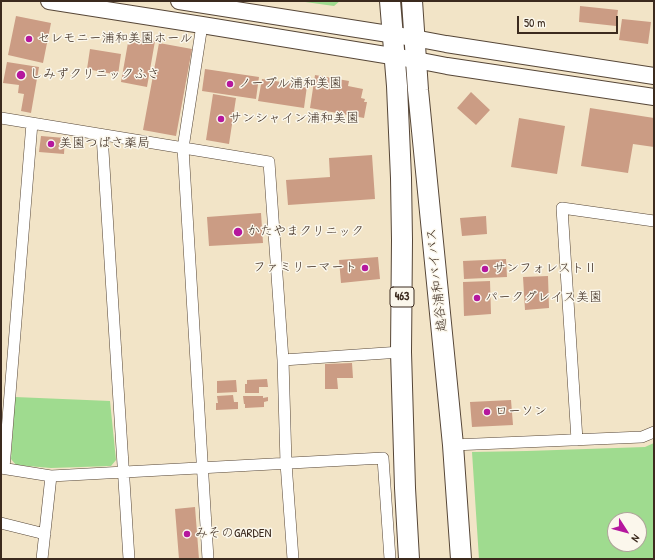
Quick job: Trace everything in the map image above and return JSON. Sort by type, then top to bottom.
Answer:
[{"type":"highway","name":"463","points":[[390,1],[397,86],[401,186],[401,352],[405,488],[409,559]]},
{"type":"highway","name":"越谷浦和バイパス","points":[[412,1],[416,60],[453,445],[461,557]]},
{"type":"street","points":[[49,1],[394,56],[447,66],[654,97]]},
{"type":"street","points":[[179,1],[654,76]]},
{"type":"street","points":[[202,25],[183,148],[208,559]]},
{"type":"street","points":[[1,118],[268,162],[283,360],[286,463],[292,559]]},
{"type":"street","points":[[32,123],[2,468],[51,476],[383,458],[390,559]]},
{"type":"street","points":[[102,135],[130,559]]},
{"type":"street","points":[[577,440],[562,208],[654,221]]},
{"type":"street","points":[[283,360],[401,352]]},
{"type":"street","points":[[453,445],[642,437],[654,432]]},
{"type":"street","points":[[42,559],[51,476]]},
{"type":"street","points":[[1,523],[45,534]]},
{"type":"green space","points":[[298,1],[340,1],[334,6]]},
{"type":"green space","points":[[15,397],[110,401],[116,460],[111,466],[51,468],[16,465],[11,459]]},
{"type":"green space","points":[[654,443],[654,559],[479,559],[472,452],[645,447]]},
{"type":"building","points":[[580,6],[618,10],[616,26],[579,22]]},
{"type":"building","name":"セレモニー浦和美園ホール","points":[[16,16],[51,23],[43,63],[8,55]]},
{"type":"building","points":[[622,19],[651,22],[648,44],[619,40]]},
{"type":"building","points":[[129,37],[155,41],[147,87],[121,82]]},
{"type":"building","points":[[159,43],[192,49],[176,136],[143,130]]},
{"type":"building","points":[[90,49],[121,54],[118,75],[87,69]]},
{"type":"building","points":[[7,62],[39,67],[31,113],[21,111],[24,94],[18,93],[19,85],[3,83]]},
{"type":"building","name":"ノーブル浦和美園","points":[[205,69],[259,77],[256,99],[202,91]]},
{"type":"building","points":[[315,75],[349,81],[348,86],[363,89],[361,98],[365,99],[364,102],[367,102],[364,118],[310,108]]},
{"type":"building","points":[[262,79],[307,86],[304,108],[258,101]]},
{"type":"building","points":[[471,92],[490,110],[476,125],[457,108]]},
{"type":"building","name":"サンシャイン浦和美園","points":[[213,94],[236,98],[229,144],[206,140]]},
{"type":"building","points":[[590,108],[654,118],[654,147],[633,144],[628,173],[581,166]]},
{"type":"building","points":[[519,118],[565,126],[557,174],[511,167]]},
{"type":"building","points":[[41,136],[65,138],[64,154],[39,152]]},
{"type":"building","points":[[372,155],[375,199],[288,205],[286,180],[330,177],[329,158]]},
{"type":"building","points":[[261,213],[263,243],[209,246],[207,217]]},
{"type":"building","points":[[486,216],[487,234],[462,236],[460,218]]},
{"type":"building","points":[[378,257],[380,279],[341,283],[339,260]]},
{"type":"building","name":"サンフォレストⅡ","points":[[506,259],[507,277],[464,279],[463,261]]},
{"type":"building","points":[[548,276],[549,308],[525,310],[523,277]]},
{"type":"building","name":"パークグレイス美園","points":[[490,281],[491,314],[464,316],[463,282]]},
{"type":"building","points":[[352,363],[353,378],[337,378],[338,389],[325,389],[325,364]]},
{"type":"building","points":[[267,379],[268,387],[259,387],[259,393],[245,393],[245,384],[247,384],[247,380]]},
{"type":"building","points":[[236,380],[237,392],[217,393],[217,381]]},
{"type":"building","points":[[233,395],[234,402],[238,402],[238,409],[216,410],[216,403],[218,403],[217,396]]},
{"type":"building","points":[[243,396],[268,397],[268,401],[264,402],[264,407],[245,408]]},
{"type":"building","points":[[511,400],[513,425],[472,427],[470,402]]},
{"type":"building","name":"みそのGARDEN","points":[[195,507],[199,559],[179,559],[175,509]]},
{"type":"place","name":"セレモニー浦和美園ホール","points":[[29,39]]},
{"type":"place","name":"しみずクリニックふさ","points":[[21,75]]},
{"type":"place","name":"ノーブル浦和美園","points":[[230,84]]},
{"type":"place","name":"サンシャイン浦和美園","points":[[221,119]]},
{"type":"place","name":"美園つばさ薬局","points":[[51,144]]},
{"type":"place","name":"かたやまクリニック","points":[[238,232]]},
{"type":"place","name":"ファミリーマート","points":[[365,268]]},
{"type":"place","name":"サンフォレストⅡ","points":[[485,269]]},
{"type":"place","name":"パークグレイス美園","points":[[477,298]]},
{"type":"place","name":"ローソン","points":[[487,412]]},
{"type":"place","name":"みそのGARDEN","points":[[187,534]]}]
